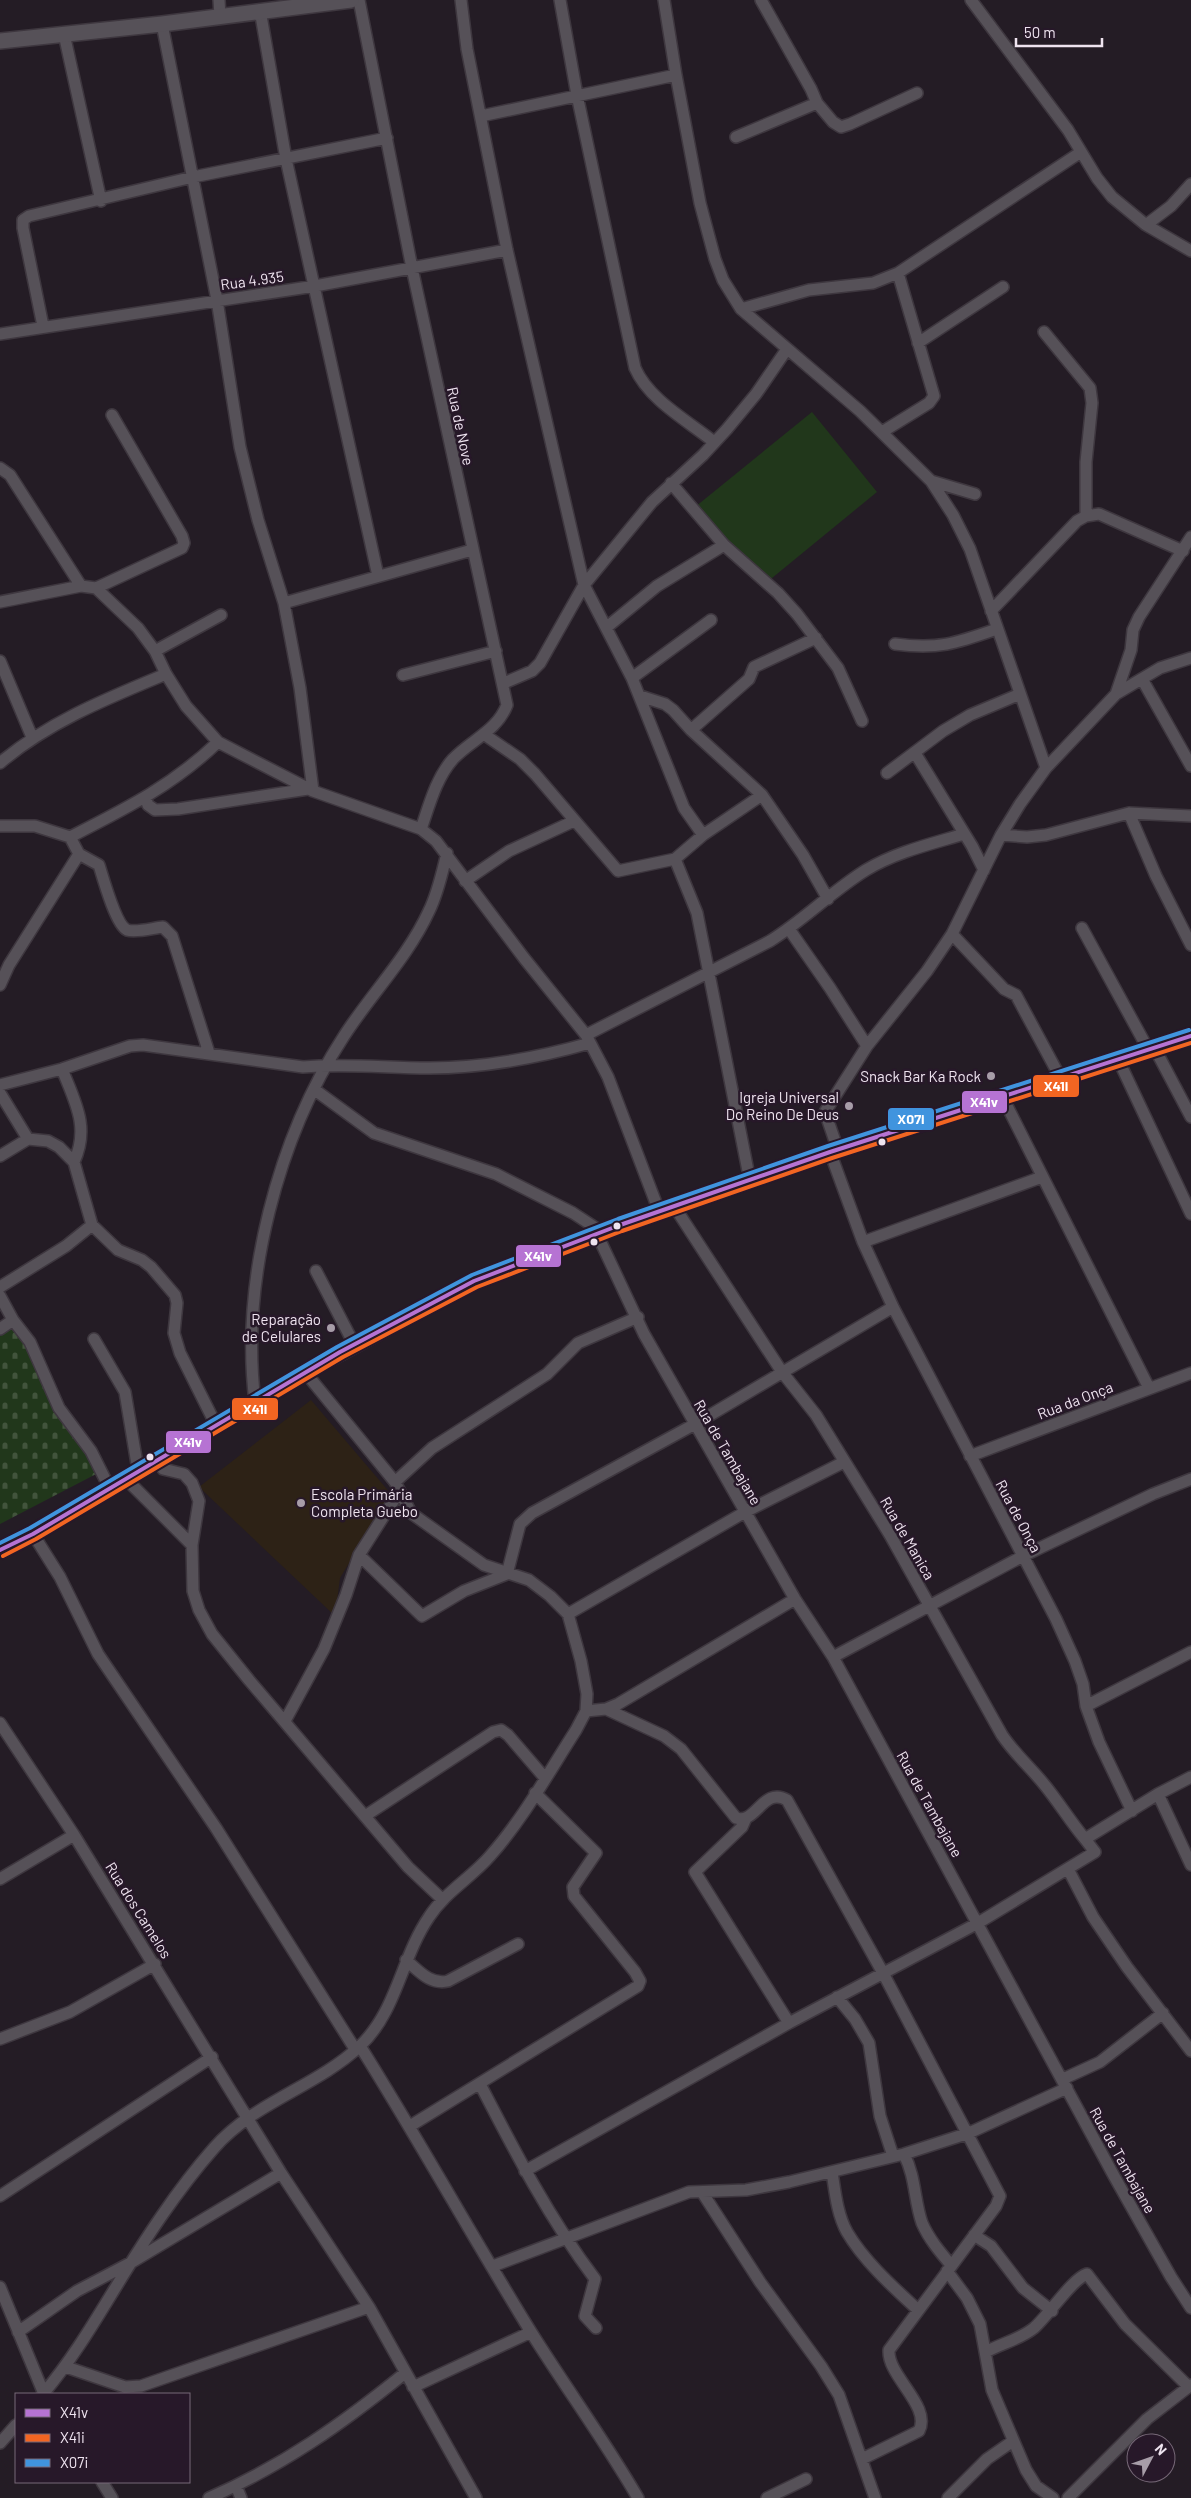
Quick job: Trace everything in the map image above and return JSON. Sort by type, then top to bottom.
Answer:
[{"type":"main road","points":[[0,41],[162,24],[260,10],[351,0]]},
{"type":"main road","points":[[882,1136],[1191,1036]]},
{"type":"main road","points":[[305,1372],[474,1281],[620,1225]]},
{"type":"street","points":[[219,0],[220,16]]},
{"type":"street","name":"Rua de Nove","points":[[359,0],[412,268],[472,550],[508,705],[503,715],[485,735],[452,761],[437,784],[421,829]]},
{"type":"street","points":[[460,0],[467,49],[507,250],[584,585],[632,678],[684,808],[703,835]]},
{"type":"street","points":[[560,0],[577,95],[635,368],[640,379],[650,392],[714,442]]},
{"type":"street","points":[[664,0],[700,202],[715,259],[723,280],[741,309],[882,432],[931,481],[953,514],[970,549],[1046,768]]},
{"type":"street","points":[[761,0],[811,89],[816,103],[833,122],[841,127],[917,93]]},
{"type":"street","points":[[971,0],[1068,130],[1112,197],[1146,225],[1191,251]]},
{"type":"street","points":[[260,10],[286,159],[378,576]]},
{"type":"street","points":[[162,24],[217,300],[240,446],[258,520],[284,603],[300,688],[310,790]]},
{"type":"street","points":[[64,34],[101,201]]},
{"type":"street","points":[[481,116],[676,75]]},
{"type":"street","points":[[736,137],[816,103]]},
{"type":"street","points":[[43,326],[27,251],[23,220],[29,216],[101,201],[193,177],[387,138]]},
{"type":"street","points":[[741,309],[809,290],[873,283],[898,273],[1081,152]]},
{"type":"street","points":[[1146,225],[1171,206],[1191,184]]},
{"type":"street","name":"Rua 4.935","points":[[0,334],[315,286],[507,250]]},
{"type":"street","points":[[882,432],[933,401],[934,396],[898,273]]},
{"type":"street","points":[[918,343],[1003,287]]},
{"type":"street","points":[[1044,332],[1090,388],[1092,403],[1086,462],[1086,516]]},
{"type":"street","points":[[504,683],[532,671],[540,663],[556,638],[584,585],[652,502],[714,442],[756,394],[787,349]]},
{"type":"street","points":[[0,602],[81,586],[96,588],[182,548],[184,543],[112,415]]},
{"type":"street","points":[[0,468],[10,475],[81,586]]},
{"type":"street","points":[[931,481],[976,494]]},
{"type":"street","points":[[671,483],[724,545],[778,593],[816,638],[842,674],[862,721]]},
{"type":"street","points":[[991,611],[1077,521],[1086,516],[1099,514],[1182,550]]},
{"type":"street","points":[[1116,694],[1131,650],[1132,630],[1191,537]]},
{"type":"street","points":[[607,627],[657,586],[724,545]]},
{"type":"street","points":[[284,603],[472,550]]},
{"type":"street","points":[[96,588],[138,628],[155,651],[166,674],[186,706],[218,742],[310,790],[421,829],[447,853],[466,881],[588,1039],[608,1077],[659,1211]]},
{"type":"street","points":[[155,651],[221,615]]},
{"type":"street","points":[[632,678],[711,620]]},
{"type":"street","points":[[895,644],[933,648],[997,629]]},
{"type":"street","points":[[691,730],[749,679],[754,667],[816,638]]},
{"type":"street","points":[[403,675],[496,652]]},
{"type":"street","points":[[788,929],[830,988],[867,1046],[927,971],[952,934],[1001,835],[1020,804],[1046,768],[1116,694],[1160,668],[1191,658]]},
{"type":"street","points":[[0,661],[32,737]]},
{"type":"street","points":[[0,763],[32,737],[96,704],[166,674]]},
{"type":"street","points":[[1142,678],[1191,766]]},
{"type":"street","points":[[887,773],[943,731],[970,715],[1020,694]]},
{"type":"street","points":[[640,696],[665,704],[762,795],[803,855],[828,900]]},
{"type":"street","points":[[485,735],[530,769],[618,871],[625,872],[675,859],[703,835],[762,795]]},
{"type":"street","points":[[70,837],[145,797],[184,773],[218,742]]},
{"type":"street","points":[[915,753],[984,870]]},
{"type":"street","points":[[145,797],[148,805],[155,810],[170,810],[310,790]]},
{"type":"street","points":[[1001,835],[1027,837],[1046,835],[1129,813],[1191,816]]},
{"type":"street","points":[[1129,813],[1156,876],[1191,945]]},
{"type":"street","points":[[466,881],[509,851],[574,821]]},
{"type":"street","points":[[0,826],[35,826],[70,837],[79,854],[99,865],[123,928],[130,931],[163,927],[172,936],[209,1053]]},
{"type":"street","points":[[0,1085],[62,1069],[130,1046],[143,1044],[303,1067],[325,1065],[429,1068],[483,1066],[535,1058],[588,1039],[709,970],[788,929],[828,900],[838,889],[881,862],[900,853],[964,834]]},
{"type":"street","points":[[255,1402],[250,1366],[253,1307],[261,1250],[275,1190],[288,1147],[325,1065],[408,948],[425,919],[440,881],[447,853]]},
{"type":"street","points":[[0,985],[9,965],[79,854]]},
{"type":"street","points":[[675,859],[696,913],[750,1181]]},
{"type":"street","points":[[1082,928],[1191,1117]]},
{"type":"street","points":[[952,934],[1004,989],[1016,995],[1060,1077]]},
{"type":"street","name":"Rua de Onça","points":[[867,1046],[825,1112],[834,1151],[863,1242],[893,1307],[1076,1661],[1083,1684],[1086,1706],[1099,1742],[1132,1811]]},
{"type":"street","points":[[1118,1059],[1191,1214]]},
{"type":"street","points":[[62,1069],[82,1124],[81,1148],[74,1162]]},
{"type":"street","points":[[315,1090],[374,1133],[496,1174],[550,1200],[599,1228],[600,1233]]},
{"type":"street","points":[[0,1093],[28,1140]]},
{"type":"street","points":[[1002,1096],[1149,1388]]},
{"type":"street","points":[[620,1225],[882,1136]]},
{"type":"street","points":[[0,1156],[28,1140],[48,1141],[59,1147],[74,1162],[92,1226],[118,1250],[142,1260],[151,1267],[175,1294],[177,1303],[174,1333],[180,1354],[216,1425]]},
{"type":"street","points":[[863,1242],[1042,1177]]},
{"type":"street","name":"Rua de Manica","points":[[674,1206],[782,1372],[816,1414],[890,1535],[1002,1735],[1015,1754],[1042,1782],[1085,1839]]},
{"type":"street","points":[[0,1286],[66,1246],[92,1226]]},
{"type":"street","name":"Rua de Tambajane","points":[[600,1233],[644,1334],[745,1512],[796,1599],[833,1657],[1166,2269],[1191,2308]]},
{"type":"street","points":[[316,1271],[354,1344]]},
{"type":"street","points":[[0,1296],[13,1320],[30,1342],[59,1408],[91,1451],[110,1486]]},
{"type":"street","points":[[507,1574],[520,1524],[532,1513],[695,1424],[893,1307]]},
{"type":"street","points":[[285,1721],[324,1649],[360,1554],[397,1487],[432,1448],[547,1374],[578,1343],[638,1317]]},
{"type":"street","points":[[0,1329],[13,1320]]},
{"type":"street","points":[[94,1339],[125,1392],[138,1470]]},
{"type":"street","points":[[0,1550],[33,1534],[110,1486],[305,1372],[397,1487],[411,1513],[484,1565],[529,1580],[550,1596],[568,1614],[582,1661],[587,1694],[586,1711],[545,1778],[488,1858],[443,1900],[420,1930],[406,1960],[399,1986],[382,2020],[358,2048],[291,2093],[247,2116],[229,2131],[195,2171],[132,2262],[66,2367],[45,2393]]},
{"type":"street","name":"Rua da Onça","points":[[970,1456],[1191,1373]]},
{"type":"street","points":[[568,1614],[745,1512],[844,1462]]},
{"type":"street","points":[[164,1469],[184,1474],[192,1483],[199,1501],[192,1545],[194,1591],[199,1610],[212,1634],[408,1867],[443,1900]]},
{"type":"street","points":[[125,1478],[192,1545]]},
{"type":"street","points":[[833,1657],[1023,1556],[1154,1494],[1191,1479]]},
{"type":"street","points":[[33,1534],[60,1577],[98,1654],[216,1828],[410,2126],[531,2332],[611,2453],[638,2498]]},
{"type":"street","points":[[360,1554],[422,1616],[464,1591],[507,1574]]},
{"type":"street","points":[[586,1711],[606,1709],[635,1695],[796,1599]]},
{"type":"street","points":[[1086,1706],[1191,1652]]},
{"type":"street","points":[[606,1709],[664,1736],[681,1749],[736,1818],[746,1818]]},
{"type":"street","name":"Rua dos Camelos","points":[[0,1725],[74,1835],[212,2057],[281,2173],[369,2307],[476,2498]]},
{"type":"street","points":[[365,1816],[493,1732],[501,1730],[508,1735],[545,1778]]},
{"type":"street","points":[[525,2171],[789,2023],[978,1923],[1095,1852],[1085,1839],[1158,1794],[1191,1777]]},
{"type":"street","points":[[410,2126],[630,1992],[638,1986],[640,1981],[574,1896],[573,1887],[596,1853],[535,1792]]},
{"type":"street","points":[[1158,1794],[1191,1865]]},
{"type":"street","points":[[789,2023],[695,1872],[742,1827],[746,1818],[774,1796],[780,1796],[787,1800],[883,1973],[969,2133],[1000,2196],[996,2206],[889,2350],[891,2362],[917,2406],[922,2426],[914,2434],[862,2459]]},
{"type":"street","points":[[0,1879],[74,1835]]},
{"type":"street","points":[[1068,1869],[1093,1916],[1127,1966],[1191,2051]]},
{"type":"street","points":[[406,1960],[432,1982],[441,1983],[518,1944]]},
{"type":"street","points":[[0,2039],[70,2012],[155,1964]]},
{"type":"street","points":[[837,1997],[855,2019],[869,2043],[880,2116],[898,2155],[915,2181],[922,2220],[930,2240],[967,2298],[980,2324],[992,2390],[1013,2440],[1026,2470],[1036,2486],[1053,2498]]},
{"type":"street","points":[[493,2266],[671,2197],[689,2192],[746,2190],[789,2182],[898,2155],[969,2133],[1065,2084],[1100,2062],[1164,2013]]},
{"type":"street","points":[[0,2196],[212,2057]]},
{"type":"street","points":[[480,2084],[525,2171],[565,2239],[595,2279],[585,2316],[596,2328]]},
{"type":"street","points":[[832,2172],[837,2203],[847,2231],[892,2285],[918,2310]]},
{"type":"street","points":[[18,2332],[77,2291],[132,2262],[281,2173]]},
{"type":"street","points":[[702,2192],[760,2282],[821,2366],[839,2395],[875,2498]]},
{"type":"street","points":[[974,2234],[991,2246],[1023,2288],[1052,2310]]},
{"type":"street","points":[[986,2352],[1022,2336],[1052,2310],[1077,2279],[1088,2274],[1125,2324],[1190,2386],[1146,2419],[1068,2498]]},
{"type":"street","points":[[0,2287],[44,2393]]},
{"type":"street","points":[[66,2367],[125,2387],[141,2386],[369,2307]]},
{"type":"street","points":[[413,2388],[531,2332]]},
{"type":"street","points":[[209,2498],[236,2486],[325,2436],[405,2373]]},
{"type":"street","points":[[0,2443],[15,2426]]},
{"type":"street","points":[[948,2498],[987,2459],[1013,2440]]},
{"type":"street","points":[[767,2498],[806,2479]]},
{"type":"street","points":[[103,2483],[112,2498]]},
{"type":"street","points":[[236,2486],[241,2498]]},
{"type":"shaded area","name":"Escola Primária Completa Guebo","points":[[311,1400],[391,1494],[340,1578],[335,1616],[199,1487]]},
{"type":"green space","points":[[812,412],[877,492],[761,587],[695,507]]},
{"type":"green space","points":[[12,1325],[16,1326],[100,1472],[0,1524],[0,1333]]},
{"type":"transit line","name":"X07i","points":[[0,1543],[30,1528],[337,1347],[472,1275],[618,1219],[828,1146],[1189,1030]]},
{"type":"transit line","name":"X41v","points":[[0,1550],[33,1534],[340,1352],[474,1281],[620,1225],[830,1152],[1191,1036]]},
{"type":"transit line","name":"X41i","points":[[3,1556],[36,1539],[343,1357],[477,1287],[622,1231],[832,1158],[1191,1043]]},
{"type":"place","name":"Snack Bar Ka Rock","points":[[991,1076]]},
{"type":"place","name":"Igreja Universal Do Reino De Deus","points":[[849,1106]]},
{"type":"place","name":"Reparação de Celulares","points":[[331,1328]]},
{"type":"place","name":"Escola Primária Completa Guebo","points":[[301,1503]]}]
